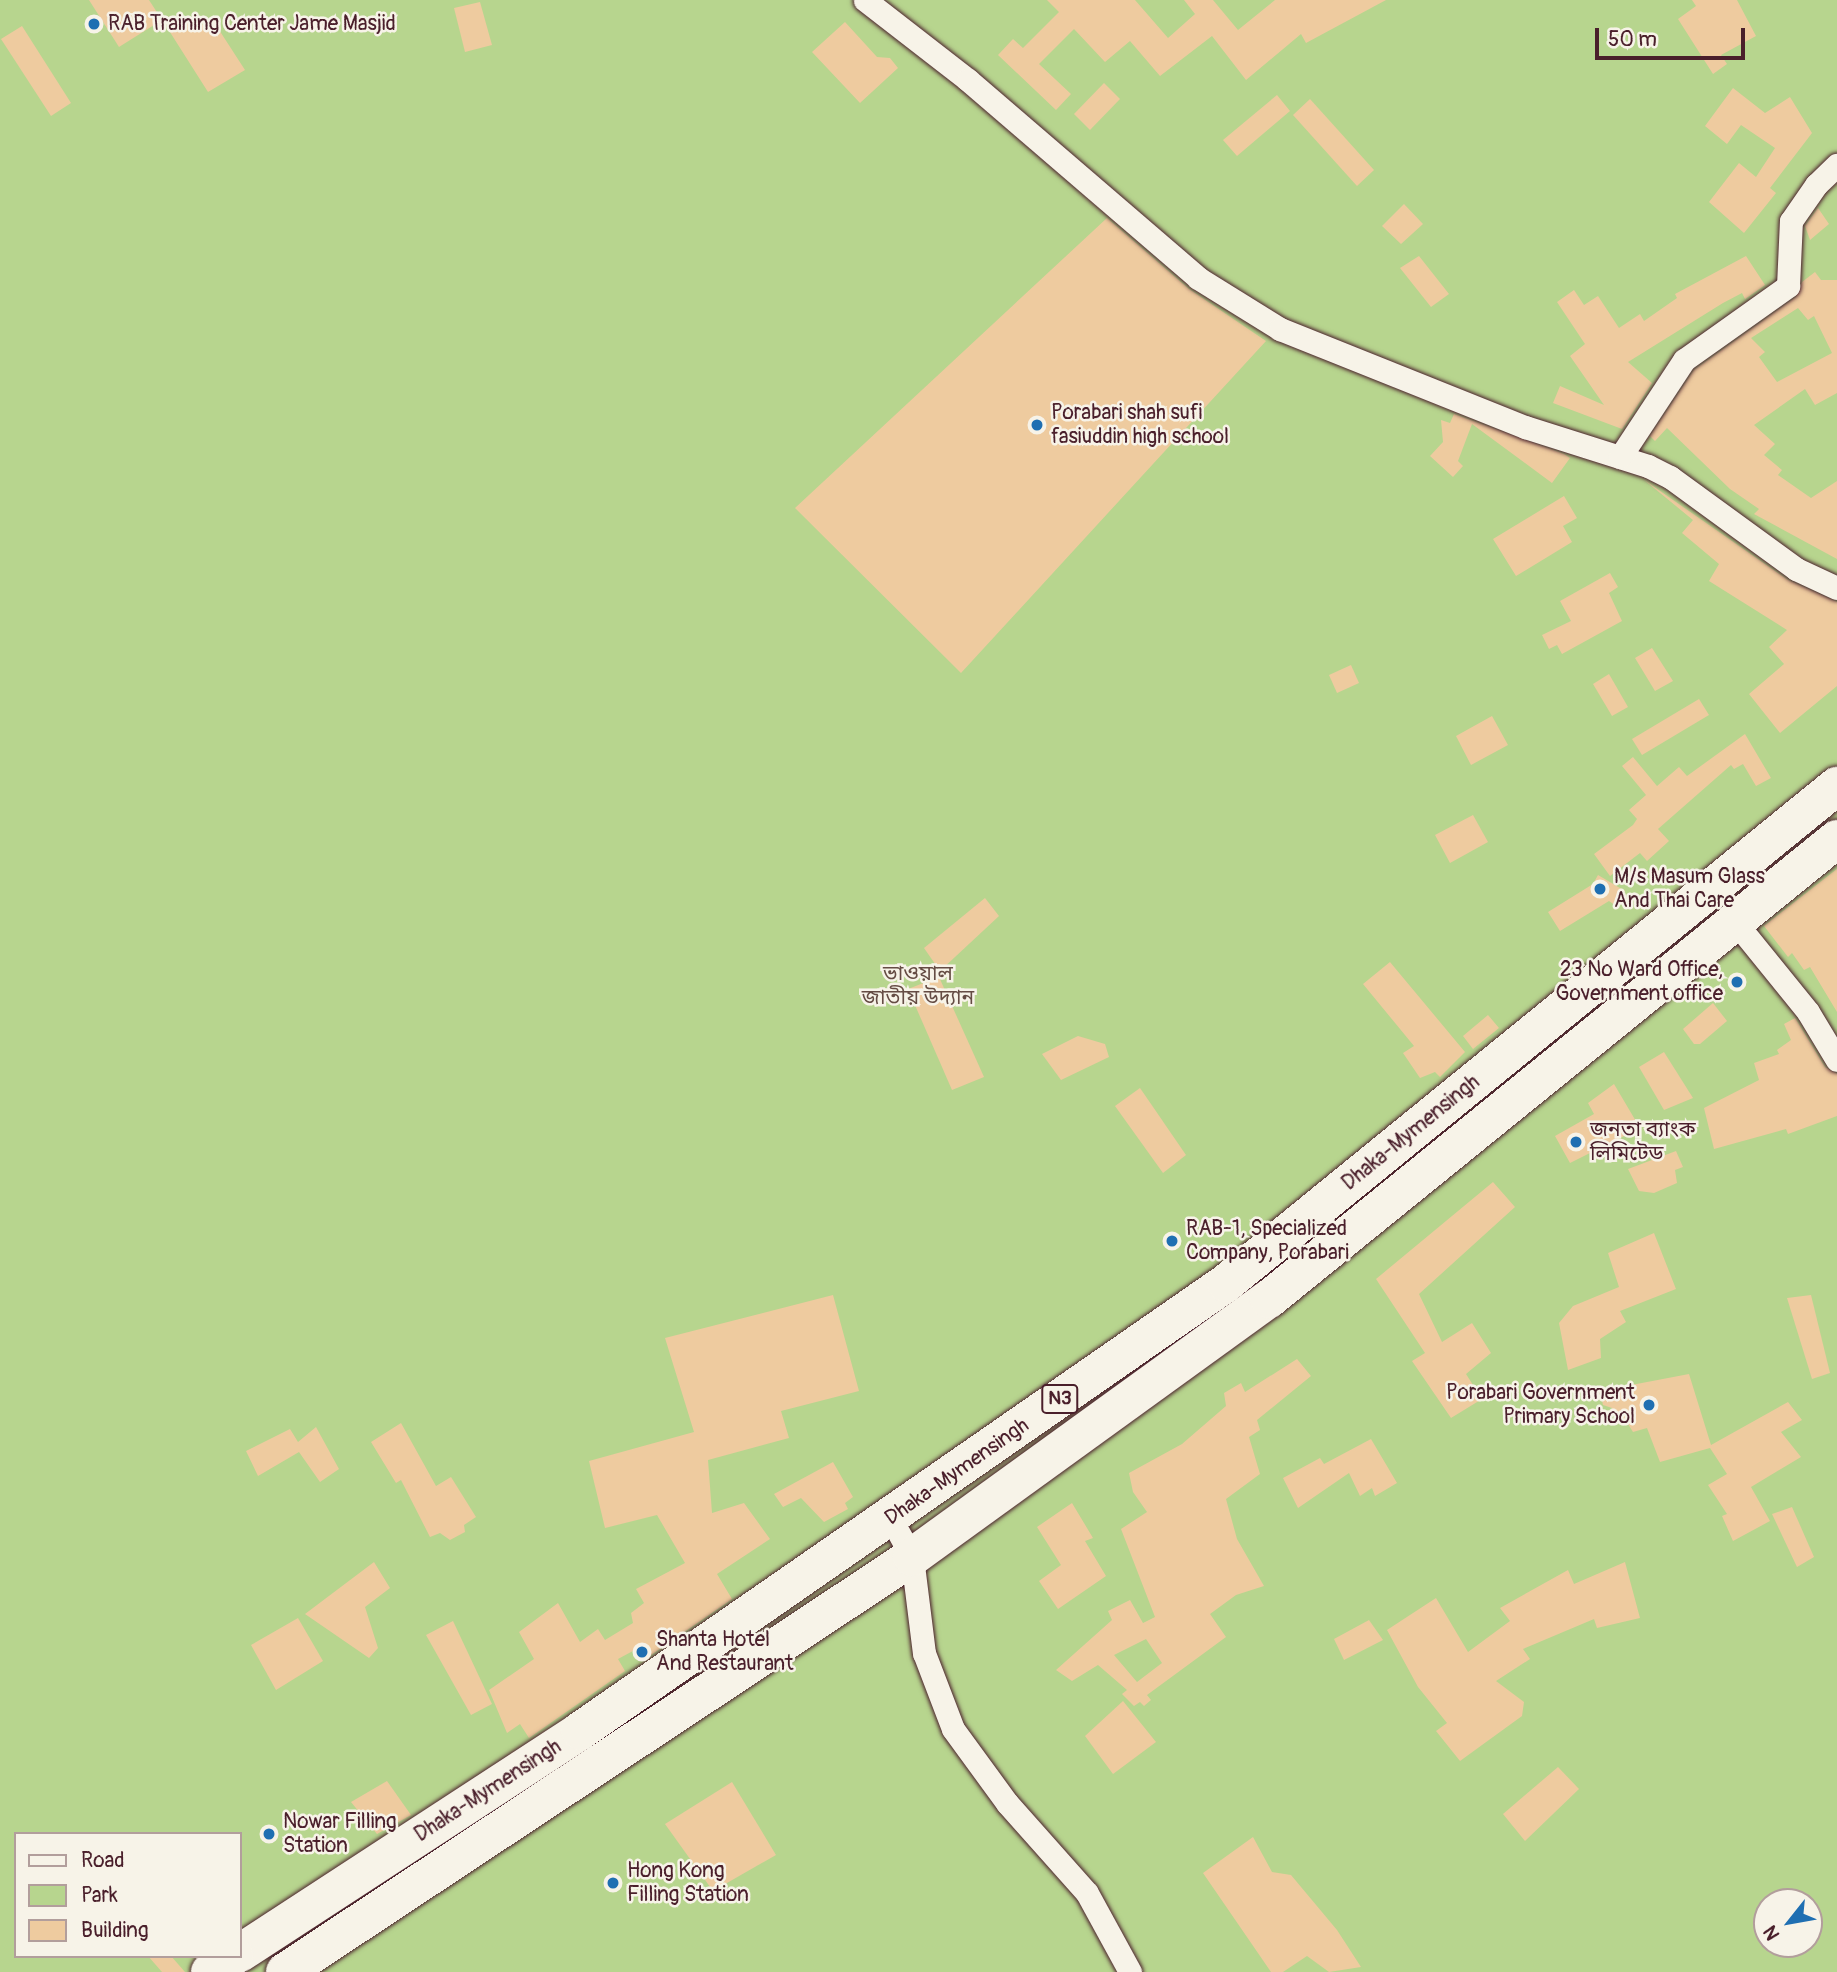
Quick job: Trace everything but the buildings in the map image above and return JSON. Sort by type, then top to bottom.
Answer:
[{"type":"highway","name":"Dhaka-Mymensingh","points":[[242,1952],[580,1731],[891,1519],[1226,1283],[1837,786]]},
{"type":"highway","name":"Dhaka-Mymensingh","points":[[285,1972],[912,1557],[1269,1299],[1837,839]]},
{"type":"highway","points":[[210,1972],[231,1958]]},
{"type":"street","points":[[866,1],[958,72],[1198,278],[1280,329],[1525,427],[1620,457],[1670,477],[1796,569],[1837,588]]},
{"type":"street","points":[[1620,457],[1684,360],[1788,286],[1791,221],[1816,185],[1837,165]]},
{"type":"street","points":[[1736,923],[1808,1013],[1837,1060]]},
{"type":"street","points":[[891,1519],[912,1557],[924,1653],[953,1729],[1007,1803],[1087,1893],[1130,1972]]},
{"type":"green space","name":"ভাওয়াল জাতীয় উদ্যান","points":[[0,0],[1837,0],[1837,1972],[0,1972]]},
{"type":"place","name":"RAB Training Center Jame Masjid","points":[[94,24]]},
{"type":"place","name":"Porabari shah sufi fasiuddin high school","points":[[1037,425]]},
{"type":"place","name":"M/s Masum Glass And Thai Care","points":[[1600,889]]},
{"type":"place","name":"23 No Ward Office, Government office","points":[[1737,982]]},
{"type":"place","name":"জনতা ব্যাংক লিমিটেড","points":[[1576,1142]]},
{"type":"place","name":"RAB-1, Specialized Company, Porabari","points":[[1172,1241]]},
{"type":"place","name":"Porabari Government Primary School","points":[[1649,1405]]},
{"type":"place","name":"Shanta Hotel And Restaurant","points":[[642,1652]]},
{"type":"place","name":"Nowar Filling Station","points":[[269,1834]]},
{"type":"place","name":"Hong Kong Filling Station","points":[[613,1883]]}]
